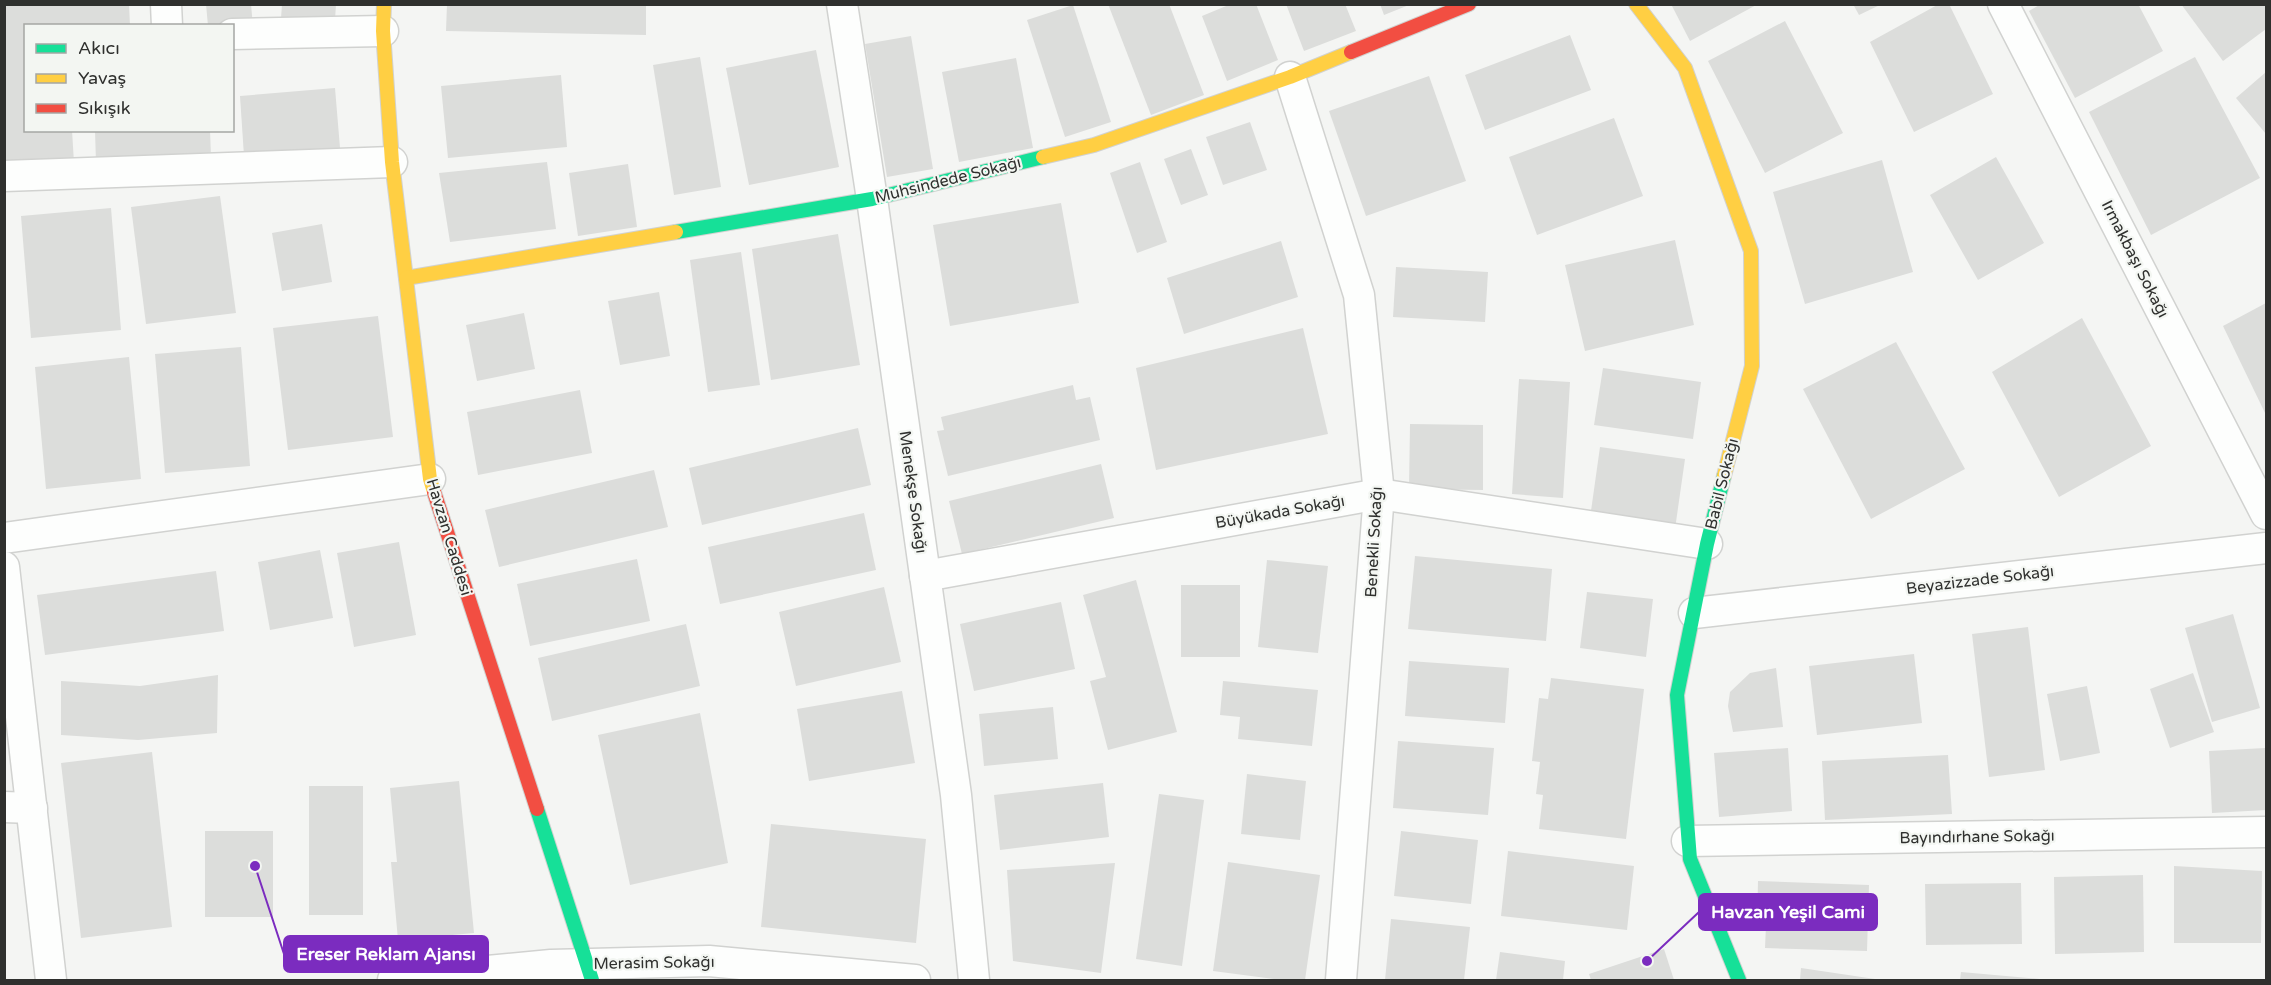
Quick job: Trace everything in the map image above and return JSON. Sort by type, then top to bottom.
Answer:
[{"type":"street","points":[[166,4],[167,24]]},
{"type":"street","name":"Menekşe Sokağı","points":[[842,4],[872,199],[956,795],[974,981]]},
{"type":"street","name":"Muhsindede Sokağı","points":[[406,278],[872,199],[1094,145],[1290,77],[1469,4]]},
{"type":"street","name":"Babil Sokağı","points":[[1636,4],[1685,68],[1751,251],[1752,366],[1707,544],[1677,695],[1690,859],[1739,981]]},
{"type":"street","name":"Irmakbaşı Sokağı","points":[[2003,4],[2266,514]]},
{"type":"street","points":[[234,34],[384,18]]},
{"type":"street","name":"Havzan Caddesi","points":[[384,18],[392,162],[430,479],[589,972]]},
{"type":"street","name":"Benekli Sokağı","points":[[1290,77],[1359,295],[1379,494],[1341,981]]},
{"type":"street","points":[[4,176],[392,162]]},
{"type":"street","points":[[4,538],[430,479]]},
{"type":"street","name":"Büyükada Sokağı","points":[[926,576],[1379,494],[1707,544]]},
{"type":"street","name":"Beyazizzade Sokağı","points":[[1694,613],[2266,548]]},
{"type":"street","points":[[4,567],[18,807],[51,981]]},
{"type":"street","name":"Bayındırhane Sokağı","points":[[1687,841],[2266,832]]},
{"type":"street","name":"Merasim Sokağı","points":[[393,981],[551,964],[589,972],[709,961],[915,981]]},
{"type":"building","points":[[4,4],[129,4],[130,24],[24,24],[24,132],[72,132],[74,163],[4,167]]},
{"type":"building","points":[[206,4],[251,4],[253,27],[208,24]]},
{"type":"building","points":[[282,4],[336,4],[335,20],[281,19]]},
{"type":"building","points":[[447,4],[646,4],[646,35],[446,31]]},
{"type":"building","points":[[1108,4],[1169,4],[1204,95],[1151,115]]},
{"type":"building","points":[[1231,4],[1256,4],[1278,60],[1227,81],[1202,16]]},
{"type":"building","points":[[1286,4],[1345,4],[1356,31],[1304,51]]},
{"type":"building","points":[[1380,4],[1409,4],[1409,5],[1384,15]]},
{"type":"building","points":[[1671,4],[1758,4],[1690,41]]},
{"type":"building","points":[[1853,4],[1882,4],[1859,15]]},
{"type":"building","points":[[1939,4],[1949,4],[1993,94],[1914,132],[1870,42]]},
{"type":"building","points":[[2041,4],[2138,4],[2163,51],[2075,98],[2029,11]]},
{"type":"building","points":[[2181,4],[2266,4],[2266,29],[2223,61]]},
{"type":"building","points":[[1073,5],[1111,122],[1065,137],[1027,20]]},
{"type":"building","points":[[1785,21],[1843,133],[1765,173],[1708,61]]},
{"type":"building","points":[[1570,35],[1591,90],[1485,130],[1465,75]]},
{"type":"building","points":[[911,36],[933,169],[887,177],[865,44]]},
{"type":"building","points":[[816,50],[839,167],[749,185],[726,68]]},
{"type":"building","points":[[700,57],[721,187],[674,195],[653,65]]},
{"type":"building","points":[[2195,57],[2260,178],[2151,235],[2089,112]]},
{"type":"building","points":[[1016,58],[1033,148],[959,162],[942,72]]},
{"type":"building","points":[[2266,72],[2266,134],[2236,98]]},
{"type":"building","points":[[561,75],[567,147],[448,158],[441,86]]},
{"type":"building","points":[[1429,76],[1466,181],[1366,216],[1329,111]]},
{"type":"building","points":[[335,88],[340,148],[244,156],[240,96]]},
{"type":"building","points":[[1614,118],[1643,196],[1537,235],[1509,157]]},
{"type":"building","points":[[1250,122],[1267,170],[1223,185],[1206,137]]},
{"type":"building","points":[[95,132],[210,132],[211,157],[96,163]]},
{"type":"building","points":[[1191,149],[1208,195],[1181,205],[1164,159]]},
{"type":"building","points":[[1996,157],[2044,243],[1978,280],[1930,195]]},
{"type":"building","points":[[1882,160],[1913,272],[1805,304],[1773,192]]},
{"type":"building","points":[[547,162],[556,229],[450,242],[439,173]]},
{"type":"building","points":[[1140,162],[1167,242],[1137,253],[1110,173]]},
{"type":"building","points":[[628,164],[637,227],[578,236],[569,173]]},
{"type":"building","points":[[220,196],[236,313],[146,324],[131,207]]},
{"type":"building","points":[[1061,203],[1079,303],[950,326],[933,225]]},
{"type":"building","points":[[111,208],[121,330],[31,338],[21,216]]},
{"type":"building","points":[[322,224],[332,282],[282,291],[272,233]]},
{"type":"building","points":[[838,234],[860,365],[771,380],[752,249]]},
{"type":"building","points":[[1675,240],[1694,325],[1585,351],[1565,265]]},
{"type":"building","points":[[1281,241],[1298,297],[1184,334],[1167,278]]},
{"type":"building","points":[[741,252],[760,385],[708,392],[690,260]]},
{"type":"building","points":[[1396,267],[1488,272],[1485,322],[1393,317]]},
{"type":"building","points":[[659,292],[670,356],[620,365],[608,301]]},
{"type":"building","points":[[2266,303],[2266,415],[2223,326]]},
{"type":"building","points":[[524,313],[535,369],[477,381],[466,325]]},
{"type":"building","points":[[378,316],[393,437],[288,450],[273,328]]},
{"type":"building","points":[[2082,318],[2151,446],[2059,497],[1992,372]]},
{"type":"building","points":[[1303,328],[1328,434],[1156,470],[1136,368]]},
{"type":"building","points":[[1896,342],[1965,469],[1871,519],[1803,389]]},
{"type":"building","points":[[241,347],[250,466],[165,473],[155,354]]},
{"type":"building","points":[[129,357],[141,479],[46,489],[35,367]]},
{"type":"building","points":[[1603,368],[1701,382],[1693,439],[1594,425]]},
{"type":"building","points":[[1519,379],[1570,382],[1563,498],[1512,494]]},
{"type":"building","points":[[1073,385],[1076,400],[1090,397],[1100,440],[948,476],[937,431],[944,430],[941,417]]},
{"type":"building","points":[[580,390],[592,453],[478,475],[467,412]]},
{"type":"building","points":[[1410,424],[1483,425],[1483,490],[1409,489]]},
{"type":"building","points":[[858,428],[871,485],[702,525],[689,468]]},
{"type":"building","points":[[1600,447],[1685,459],[1675,529],[1590,518]]},
{"type":"building","points":[[1101,464],[1114,518],[962,554],[949,501]]},
{"type":"building","points":[[654,470],[668,527],[499,567],[485,510]]},
{"type":"building","points":[[864,513],[876,570],[720,604],[708,547]]},
{"type":"building","points":[[399,542],[416,635],[354,647],[337,553]]},
{"type":"building","points":[[320,550],[333,618],[270,630],[258,562]]},
{"type":"building","points":[[1415,556],[1552,569],[1546,641],[1408,629]]},
{"type":"building","points":[[637,559],[650,621],[530,646],[517,584]]},
{"type":"building","points":[[1267,560],[1328,566],[1318,653],[1258,647]]},
{"type":"building","points":[[216,571],[224,631],[45,655],[37,595]]},
{"type":"building","points":[[1136,580],[1177,732],[1108,750],[1090,681],[1106,677],[1083,595]]},
{"type":"building","points":[[1181,585],[1240,585],[1240,657],[1181,657]]},
{"type":"building","points":[[884,587],[901,662],[796,686],[779,612]]},
{"type":"building","points":[[1587,592],[1653,599],[1646,657],[1580,648]]},
{"type":"building","points":[[1061,602],[1075,669],[974,691],[960,624]]},
{"type":"building","points":[[2233,614],[2260,708],[2212,722],[2185,628]]},
{"type":"building","points":[[686,624],[700,686],[552,721],[538,658]]},
{"type":"building","points":[[2028,627],[2045,770],[1989,777],[1972,634]]},
{"type":"building","points":[[1914,654],[1922,723],[1817,735],[1809,666]]},
{"type":"building","points":[[1409,661],[1509,668],[1505,723],[1405,716]]},
{"type":"building","points":[[1776,668],[1783,727],[1733,732],[1728,706],[1730,692],[1750,673]]},
{"type":"building","points":[[2193,673],[2214,732],[2170,748],[2150,689]]},
{"type":"building","points":[[218,675],[217,733],[138,740],[61,735],[61,681],[140,686]]},
{"type":"building","points":[[1551,678],[1644,689],[1626,839],[1539,829],[1543,795],[1536,794],[1540,762],[1532,761],[1539,698],[1548,699]]},
{"type":"building","points":[[1223,681],[1318,690],[1312,746],[1238,739],[1240,717],[1220,715]]},
{"type":"building","points":[[2087,686],[2100,753],[2060,761],[2047,694]]},
{"type":"building","points":[[902,691],[915,763],[809,781],[797,709]]},
{"type":"building","points":[[1053,707],[1058,759],[984,766],[979,714]]},
{"type":"building","points":[[700,713],[728,863],[630,885],[598,735]]},
{"type":"building","points":[[1398,741],[1494,748],[1488,815],[1393,808]]},
{"type":"building","points":[[1788,748],[1792,811],[1719,817],[1714,753]]},
{"type":"building","points":[[2265,748],[2266,810],[2212,813],[2209,751]]},
{"type":"building","points":[[152,752],[172,927],[81,938],[61,763]]},
{"type":"building","points":[[1948,755],[1952,814],[1825,820],[1822,761]]},
{"type":"building","points":[[1247,774],[1306,781],[1300,840],[1241,834]]},
{"type":"building","points":[[459,781],[474,933],[398,940],[391,862],[397,862],[390,788]]},
{"type":"building","points":[[1103,783],[1109,837],[1000,850],[994,795]]},
{"type":"building","points":[[309,786],[363,786],[363,915],[309,915]]},
{"type":"building","points":[[1159,794],[1204,800],[1182,966],[1136,959]]},
{"type":"building","points":[[771,824],[926,839],[916,943],[761,927]]},
{"type":"building","points":[[205,831],[273,831],[273,917],[205,917]]},
{"type":"building","points":[[1401,831],[1478,840],[1471,904],[1394,896]]},
{"type":"building","points":[[1508,851],[1634,866],[1627,930],[1501,916]]},
{"type":"building","points":[[1228,862],[1320,875],[1305,980],[1282,980],[1213,971]]},
{"type":"building","points":[[1115,863],[1101,973],[1013,961],[1007,870]]},
{"type":"building","points":[[2174,866],[2262,871],[2261,943],[2174,943]]},
{"type":"building","points":[[2143,875],[2144,952],[2055,954],[2054,877]]},
{"type":"building","points":[[1758,881],[1869,885],[1867,951],[1765,948],[1766,925],[1757,925]]},
{"type":"building","points":[[2021,883],[2022,944],[1926,945],[1925,884]]},
{"type":"building","points":[[1391,919],[1470,927],[1464,980],[1385,980]]},
{"type":"building","points":[[1664,949],[1674,980],[1591,980],[1589,974]]},
{"type":"building","points":[[1500,952],[1565,961],[1563,980],[1496,980]]},
{"type":"building","points":[[1801,968],[1875,979],[1875,980],[1800,980]]},
{"type":"building","points":[[1961,972],[2040,979],[1960,980]]},
{"type":"traffic: fast","points":[[676,232],[872,199],[1043,157]]},
{"type":"traffic: fast","points":[[1724,476],[1707,544],[1677,695],[1690,859],[1739,980]]},
{"type":"traffic: fast","points":[[537,809],[592,980]]},
{"type":"traffic: slow","points":[[384,4],[383,31],[392,162],[430,479],[434,492]]},
{"type":"traffic: slow","points":[[1636,4],[1685,68],[1751,251],[1752,366],[1724,476]]},
{"type":"traffic: slow","points":[[1043,157],[1094,145],[1290,77],[1351,52]]},
{"type":"traffic: slow","points":[[406,278],[676,232]]},
{"type":"traffic: jam","points":[[1351,52],[1469,4]]},
{"type":"traffic: jam","points":[[434,492],[537,809]]},
{"type":"place","name":"Ereser Reklam Ajansı","points":[[255,866]]},
{"type":"place","name":"Havzan Yeşil Cami","points":[[1647,961]]}]
